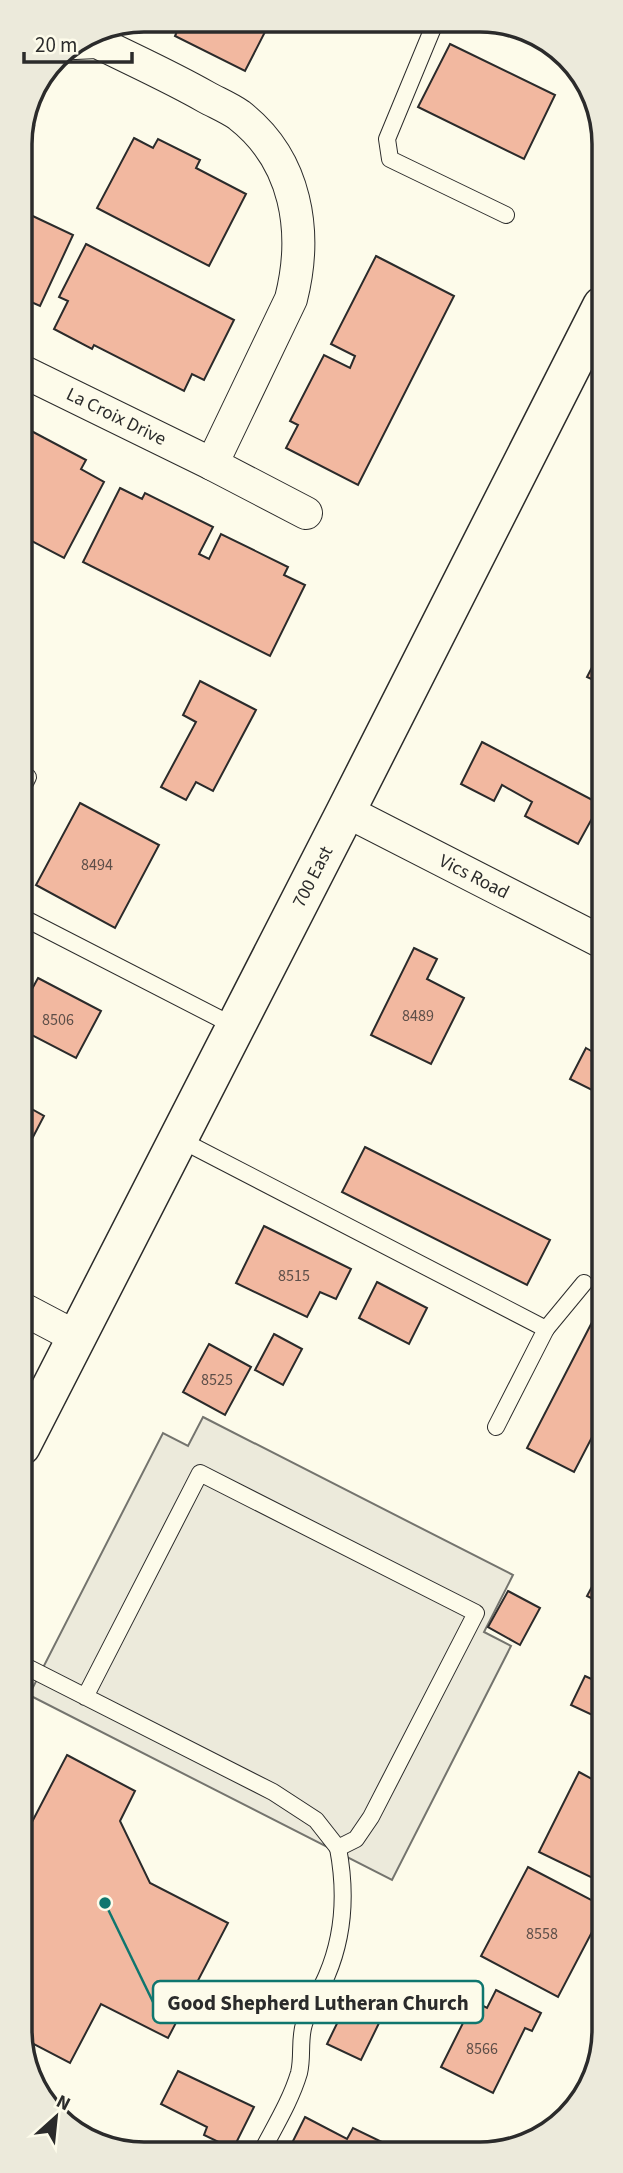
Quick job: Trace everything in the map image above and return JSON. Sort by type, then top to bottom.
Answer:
[{"type":"main road","name":"700 East","points":[[32,1424],[592,333]]},
{"type":"street","points":[[98,41],[239,115],[264,140],[285,173],[295,202],[300,236],[299,270],[291,299],[212,464]]},
{"type":"street","name":"La Croix Drive","points":[[32,376],[306,513]]},
{"type":"street","name":"Vics Road","points":[[346,811],[592,937]]},
{"type":"street","points":[[32,1314],[76,1337]]},
{"type":"lane","points":[[431,32],[387,139],[390,159],[506,215]]},
{"type":"lane","points":[[32,922],[236,1027]]},
{"type":"lane","points":[[179,1139],[546,1329]]},
{"type":"lane","points":[[496,1427],[546,1329],[584,1283]]},
{"type":"lane","points":[[85,1697],[200,1473],[476,1613],[371,1817],[356,1839],[338,1848]]},
{"type":"lane","points":[[32,1670],[272,1792],[316,1820],[338,1848],[343,1874],[342,1915],[337,1946],[304,2025],[300,2070],[266,2142]]},
{"type":"shaded area","points":[[203,1417],[513,1575],[484,1632],[511,1646],[392,1880],[32,1697],[32,1689],[163,1433],[188,1446]]},
{"type":"building","points":[[177,32],[265,32],[245,71],[175,36]]},
{"type":"building","points":[[450,44],[555,95],[524,159],[418,107]]},
{"type":"building","points":[[134,138],[153,148],[158,139],[200,160],[196,168],[246,194],[209,266],[97,208]]},
{"type":"building","points":[[32,216],[73,235],[40,306],[32,302]]},
{"type":"building","points":[[86,244],[234,320],[204,380],[192,374],[184,391],[94,345],[92,349],[54,329],[68,301],[59,297]]},
{"type":"building","points":[[376,256],[454,296],[358,485],[286,448],[298,425],[290,421],[324,355],[350,368],[355,356],[331,344]]},
{"type":"building","points":[[32,431],[86,460],[81,469],[104,482],[64,558],[32,541]]},
{"type":"building","points":[[120,488],[142,499],[145,493],[213,527],[199,554],[209,559],[221,534],[288,567],[284,575],[305,585],[270,656],[83,562]]},
{"type":"building","points":[[200,681],[256,710],[213,791],[196,782],[186,800],[161,787],[196,722],[183,715]]},
{"type":"building","points":[[482,742],[592,800],[592,819],[578,844],[525,816],[532,802],[502,785],[494,801],[461,784]]},
{"type":"building","points":[[80,803],[159,845],[115,928],[36,885]]},
{"type":"building","points":[[414,948],[437,959],[427,979],[464,998],[431,1064],[371,1035]]},
{"type":"building","points":[[38,978],[101,1011],[76,1058],[32,1035],[32,989]]},
{"type":"building","points":[[586,1048],[592,1051],[592,1090],[570,1079]]},
{"type":"building","points":[[32,1109],[44,1116],[32,1139]]},
{"type":"building","points":[[365,1147],[550,1240],[527,1285],[342,1192]]},
{"type":"building","points":[[264,1226],[351,1269],[336,1299],[320,1292],[307,1317],[236,1283]]},
{"type":"building","points":[[377,1282],[427,1308],[409,1344],[359,1318]]},
{"type":"building","points":[[591,1323],[591,1439],[574,1472],[527,1448]]},
{"type":"building","points":[[274,1334],[302,1349],[283,1385],[255,1370]]},
{"type":"building","points":[[209,1344],[251,1367],[225,1415],[183,1392]]},
{"type":"building","points":[[508,1591],[540,1608],[520,1645],[488,1627]]},
{"type":"building","points":[[585,1676],[591,1679],[591,1714],[571,1705]]},
{"type":"building","points":[[67,1755],[135,1791],[120,1821],[150,1883],[228,1923],[168,2038],[101,2004],[70,2063],[33,2044],[32,1822]]},
{"type":"building","points":[[579,1772],[591,1779],[591,1877],[539,1852]]},
{"type":"building","points":[[528,1867],[591,1900],[591,1934],[558,1997],[481,1956]]},
{"type":"building","points":[[496,1990],[541,2013],[532,2031],[525,2028],[493,2093],[441,2067],[474,2001],[487,2008]]},
{"type":"building","points":[[347,2003],[381,2019],[361,2060],[327,2044]]},
{"type":"building","points":[[178,2071],[254,2107],[236,2142],[218,2142],[204,2135],[207,2127],[161,2104]]},
{"type":"building","points":[[305,2117],[347,2139],[353,2128],[382,2142],[292,2142]]},
{"type":"place","name":"Good Shepherd Lutheran Church","points":[[105,1903]]}]
